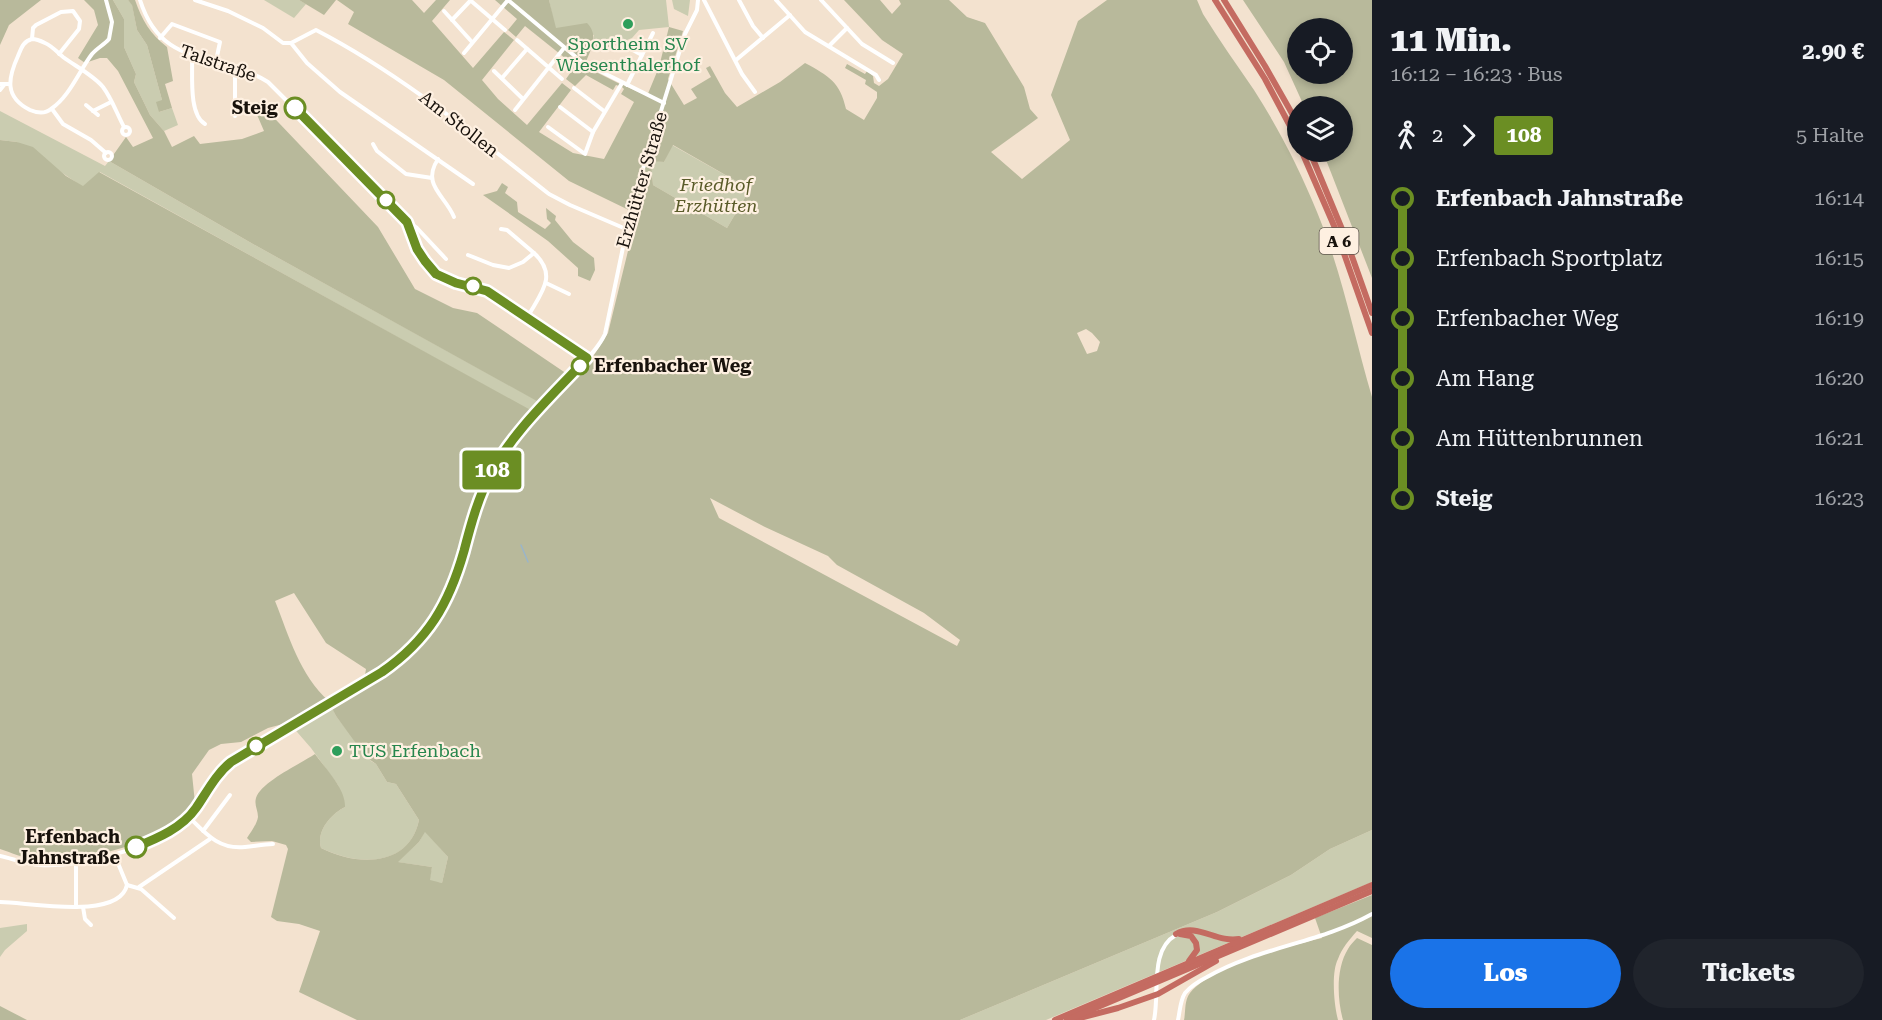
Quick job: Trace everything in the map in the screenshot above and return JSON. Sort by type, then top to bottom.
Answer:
[{"type":"highway","points":[[1215,0],[1263,68]]},
{"type":"highway","points":[[1224,0],[1287,107]]},
{"type":"highway","points":[[1269,78],[1287,117]]},
{"type":"highway","name":"A 6","points":[[1306,162],[1335,228],[1372,333]]},
{"type":"highway","name":"A 6","points":[[1314,162],[1344,234],[1372,313]]},
{"type":"highway","points":[[1055,1020],[1222,954],[1372,885]]},
{"type":"highway","points":[[1317,911],[1372,891]]},
{"type":"highway","points":[[1166,975],[1244,940],[1305,917]]},
{"type":"highway","points":[[1176,934],[1190,930],[1223,940],[1244,940]]},
{"type":"highway","points":[[1176,934],[1187,934],[1196,943],[1197,950],[1187,964]]},
{"type":"highway","points":[[1067,1020],[1118,1008],[1158,994],[1216,961],[1222,954]]},
{"type":"highway","points":[[1067,1020],[1149,982]]},
{"type":"street","points":[[5,84],[16,100],[33,112],[42,113],[52,109],[70,88],[94,52],[109,39],[112,22],[106,0]]},
{"type":"street","name":"Talstraße","points":[[140,0],[146,18],[160,38],[171,47],[235,66],[268,82],[446,259]]},
{"type":"street","points":[[195,0],[228,10],[263,28],[283,43],[291,43],[307,63],[340,92],[473,184]]},
{"type":"street","points":[[452,20],[470,0],[505,30]]},
{"type":"street","points":[[464,53],[508,0],[582,62],[664,103]]},
{"type":"street","name":"Erzhütter Straße","points":[[189,817],[219,773],[228,764],[382,672],[401,658],[434,623],[451,591],[477,506],[495,466],[515,438],[603,339],[607,330],[626,229],[685,34],[697,10],[698,0]]},
{"type":"street","points":[[704,0],[742,74],[755,92]]},
{"type":"street","points":[[739,0],[753,26],[763,38]]},
{"type":"street","points":[[776,0],[805,32],[876,75],[879,80]]},
{"type":"street","points":[[821,0],[862,44],[893,63]]},
{"type":"street","points":[[32,39],[33,28],[36,25],[61,12],[73,11],[80,21],[79,29],[59,54]]},
{"type":"street","points":[[444,11],[472,42]]},
{"type":"street","points":[[736,60],[790,15]]},
{"type":"street","points":[[160,38],[172,24],[220,42],[216,61]]},
{"type":"street","points":[[829,46],[847,28]]},
{"type":"street","name":"Am Stollen","points":[[291,43],[316,30],[354,50],[419,93],[549,194],[626,229]]},
{"type":"street","points":[[548,126],[585,154],[604,111],[625,84],[653,33]]},
{"type":"street","points":[[0,90],[10,74],[22,45],[32,39],[44,42],[98,82],[124,128]]},
{"type":"street","points":[[518,40],[562,80]]},
{"type":"street","points":[[515,110],[564,48]]},
{"type":"street","points":[[629,48],[642,55]]},
{"type":"street","points":[[502,78],[526,49]]},
{"type":"street","points":[[192,55],[194,102],[199,119],[205,124]]},
{"type":"street","points":[[235,66],[236,116]]},
{"type":"street","points":[[494,71],[523,99]]},
{"type":"street","points":[[574,88],[604,111]]},
{"type":"street","points":[[93,111],[111,102]]},
{"type":"street","points":[[86,105],[98,115]]},
{"type":"street","points":[[560,107],[593,132]]},
{"type":"street","points":[[52,109],[63,124],[91,140],[106,153]]},
{"type":"street","points":[[373,144],[377,151],[398,169],[416,176],[432,178]]},
{"type":"street","points":[[438,159],[432,178],[436,192],[454,217]]},
{"type":"street","name":"Talstraße","points":[[407,222],[417,249],[436,274],[456,283],[487,291],[587,358]]},
{"type":"street","points":[[501,229],[507,230],[534,253],[547,272],[546,283],[527,318]]},
{"type":"street","points":[[468,255],[493,265],[509,268],[523,262],[534,253]]},
{"type":"street","points":[[546,283],[569,294]]},
{"type":"street","points":[[203,831],[230,795]]},
{"type":"street","points":[[0,856],[37,865],[76,862],[115,855],[162,835],[189,817],[210,839],[220,844],[234,847],[273,844]]},
{"type":"street","points":[[139,887],[210,839]]},
{"type":"street","points":[[0,902],[83,907],[111,902],[123,894],[127,885],[115,855]]},
{"type":"street","points":[[76,862],[76,907]]},
{"type":"street","points":[[127,885],[139,887],[174,918]]},
{"type":"street","points":[[83,907],[86,919],[91,926]]},
{"type":"street","points":[[1178,1020],[1185,993],[1215,972],[1256,954],[1347,927],[1372,914]]},
{"type":"street","points":[[1154,1020],[1158,994],[1159,954],[1164,945],[1176,934]]},
{"type":"green space","points":[[0,0],[41,0],[9,25],[0,45]]},
{"type":"green space","points":[[84,0],[113,0],[124,19],[124,47],[136,74],[134,82],[150,115],[164,131],[172,147],[194,136],[200,144],[242,139],[264,131],[250,104],[259,102],[378,227],[415,289],[453,308],[477,313],[573,378],[594,355],[608,333],[637,214],[569,181],[444,80],[348,24],[354,12],[337,0],[412,0],[424,13],[436,0],[450,0],[432,21],[473,68],[504,32],[514,40],[482,80],[498,99],[527,125],[562,83],[571,90],[539,132],[573,153],[604,159],[634,102],[621,94],[624,89],[622,87],[623,85],[647,96],[659,67],[669,27],[683,31],[668,79],[684,105],[697,98],[691,89],[711,77],[706,68],[710,66],[725,93],[737,107],[780,82],[805,63],[832,81],[844,100],[846,109],[864,120],[877,98],[877,92],[865,84],[866,80],[845,68],[847,64],[865,74],[867,71],[873,76],[874,83],[879,86],[888,79],[903,54],[882,40],[844,0],[880,0],[892,14],[901,4],[899,0],[949,0],[967,17],[985,23],[1024,87],[1030,109],[1038,118],[991,152],[1022,179],[1070,140],[1051,95],[1078,21],[1107,0],[1197,0],[1203,14],[1272,120],[1287,148],[1287,162],[1294,162],[1310,196],[1334,258],[1372,397],[1372,830],[1330,849],[1291,875],[1217,912],[960,1020],[357,1020],[299,992],[320,931],[299,924],[277,921],[271,917],[288,849],[286,845],[272,841],[251,842],[247,838],[257,820],[256,798],[259,792],[273,780],[315,754],[339,786],[345,807],[335,814],[323,829],[321,848],[350,858],[365,860],[393,855],[413,836],[419,820],[396,784],[387,782],[376,764],[366,757],[330,704],[291,725],[283,724],[268,728],[241,742],[221,744],[209,750],[192,774],[195,803],[165,830],[145,840],[123,848],[77,858],[27,858],[0,849],[0,140],[33,147],[66,176],[83,186],[99,172],[536,413],[544,405],[253,244],[109,161],[126,137],[133,147],[153,138],[118,71],[107,58],[85,63],[78,58],[98,25],[94,10]],"holes":[[[673,145],[750,189],[727,228],[653,185],[651,161],[664,162]],[[1086,329],[1100,342],[1097,351],[1087,354],[1077,333]],[[710,498],[828,556],[837,565],[924,613],[960,640],[957,646],[719,518]],[[294,593],[326,643],[366,669],[365,675],[329,701],[310,680],[303,668],[275,601]],[[425,832],[448,857],[442,883],[430,880],[432,867],[398,862],[419,842]]]},
{"type":"green space","points":[[113,0],[128,0],[132,4],[137,30],[147,45],[162,100],[159,112],[172,108],[178,125],[164,131],[150,115],[134,82],[136,74],[124,47],[124,19]]},
{"type":"green space","points":[[128,0],[135,0],[147,26],[167,47],[173,81],[165,84],[172,108],[159,112],[156,102],[162,100],[147,45],[137,30],[132,5]]},
{"type":"green space","points":[[264,0],[299,0],[306,4],[294,18]]},
{"type":"green space","points":[[299,0],[336,0],[324,15]]},
{"type":"green space","points":[[495,0],[549,0],[556,28],[587,23],[593,33],[593,38],[584,66],[620,84],[619,86],[616,85],[613,90],[586,75],[575,86],[566,79],[575,66],[525,26],[516,37],[508,30],[517,19]]},
{"type":"green space","name":"Sportheim SV Wiesenthalerhof","points":[[549,0],[666,0],[669,27],[639,30],[632,38],[607,48],[597,47],[593,42],[594,35],[555,28]]},
{"type":"green space","points":[[672,0],[690,0],[688,16],[674,9]]},
{"type":"green space","points":[[1243,0],[1372,0],[1372,278],[1327,162],[1353,162],[1353,96],[1299,96],[1294,84],[1353,84],[1353,18],[1287,18],[1287,69]]},
{"type":"green space","points":[[0,111],[105,166],[109,161],[253,244],[545,405],[536,414],[100,172],[83,187],[17,142],[0,140]]},
{"type":"green space","name":"Friedhof Erzhütten","points":[[672,145],[750,189],[727,228],[653,185],[651,160],[664,162]]},
{"type":"green space","points":[[502,183],[508,187],[505,193],[517,202],[518,212],[545,229],[551,223],[547,219],[546,208],[556,216],[555,220],[573,242],[594,258],[595,270],[590,281],[578,276],[578,268],[548,241],[483,195],[497,191]]},
{"type":"green space","points":[[330,703],[336,716],[371,761],[376,764],[387,782],[396,784],[419,820],[413,836],[405,847],[393,855],[365,860],[335,854],[321,848],[323,829],[335,814],[345,807],[338,785],[291,725]]},
{"type":"green space","points":[[1372,830],[1372,882],[1046,1020],[960,1020],[1217,912],[1291,875],[1330,849]]},
{"type":"green space","points":[[425,831],[448,857],[442,883],[429,881],[432,867],[397,862],[419,842]]},
{"type":"green space","points":[[1372,895],[1372,938],[1357,931],[1340,955],[1334,972],[1335,1006],[1338,1020],[1184,1020],[1188,996],[1200,983],[1252,958],[1322,938],[1315,918]]},
{"type":"green space","points":[[27,924],[27,931],[0,957],[0,928]]},
{"type":"green space","points":[[1357,938],[1372,945],[1372,1020],[1343,1020],[1341,1012],[1339,984],[1341,965]]},
{"type":"green space","points":[[0,1006],[27,1020],[0,1020]]},
{"type":"waterway","points":[[521,545],[528,562]]},
{"type":"bus line","name":"108","points":[[136,847],[185,821],[225,766],[382,672],[420,640],[434,623],[451,591],[475,511],[495,466],[537,412],[587,358],[487,291],[456,283],[436,274],[417,249],[407,222],[295,108]]},
{"type":"place","name":"Sportheim SV Wiesenthalerhof","points":[[628,24]]},
{"type":"place","name":"Steig","points":[[295,108]]},
{"type":"place","name":"Erfenbacher Weg","points":[[580,366]]},
{"type":"place","name":"TUS Erfenbach","points":[[337,751]]},
{"type":"place","name":"Erfenbach Jahnstraße","points":[[136,847]]}]
